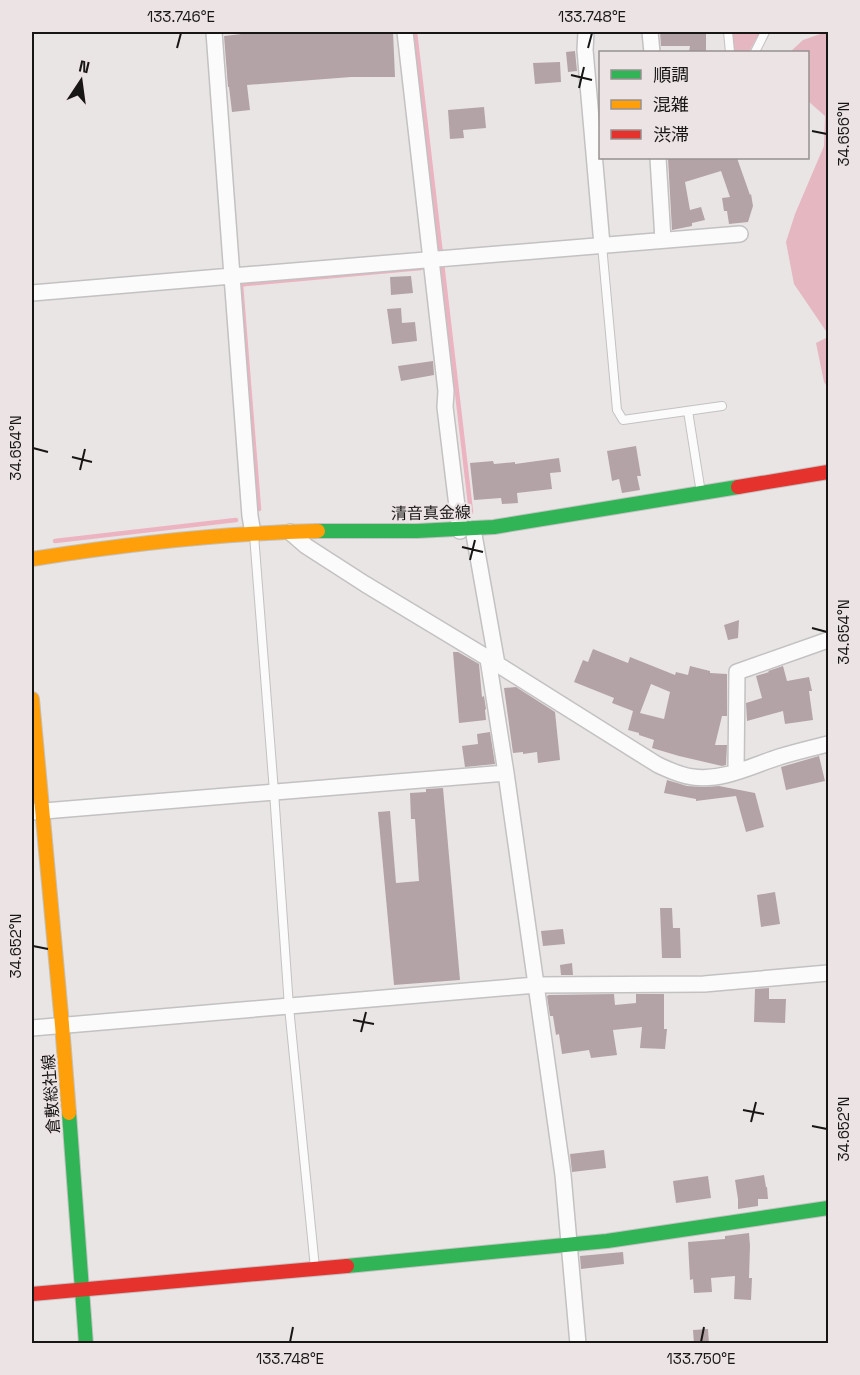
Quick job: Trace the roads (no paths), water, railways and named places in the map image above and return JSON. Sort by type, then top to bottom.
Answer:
[{"type":"main road","name":"清音真金線","points":[[32,559],[147,543],[253,533],[467,530],[828,472]]},
{"type":"main road","name":"倉敷総社線","points":[[32,699],[37,812],[62,1025],[86,1344]]},
{"type":"main road","points":[[32,1294],[607,1241],[828,1208]]},
{"type":"street","points":[[214,32],[253,533]]},
{"type":"street","points":[[405,32],[438,259],[452,471],[467,530],[493,661],[506,773],[562,1175],[578,1344]]},
{"type":"street","points":[[586,32],[585,50],[602,245]]},
{"type":"street","points":[[650,32],[652,51]]},
{"type":"street","points":[[658,159],[663,240]]},
{"type":"street","points":[[32,293],[740,234]]},
{"type":"street","points":[[290,532],[306,546],[365,584],[658,765],[676,773],[710,778],[828,744]]},
{"type":"street","points":[[736,772],[737,672],[828,640]]},
{"type":"street","points":[[37,812],[506,773]]},
{"type":"street","points":[[32,1028],[536,986],[704,984],[828,973]]},
{"type":"lane","points":[[728,32],[730,51]]},
{"type":"lane","points":[[756,51],[765,32]]},
{"type":"lane","points":[[602,245],[617,410],[623,420],[722,406]]},
{"type":"lane","points":[[688,411],[701,493]]},
{"type":"lane","points":[[253,533],[289,1007],[315,1269]]},
{"type":"waterway","points":[[415,32],[471,512]]},
{"type":"waterway","points":[[259,509],[241,285],[421,268]]},
{"type":"waterway","points":[[55,541],[236,520]]}]
